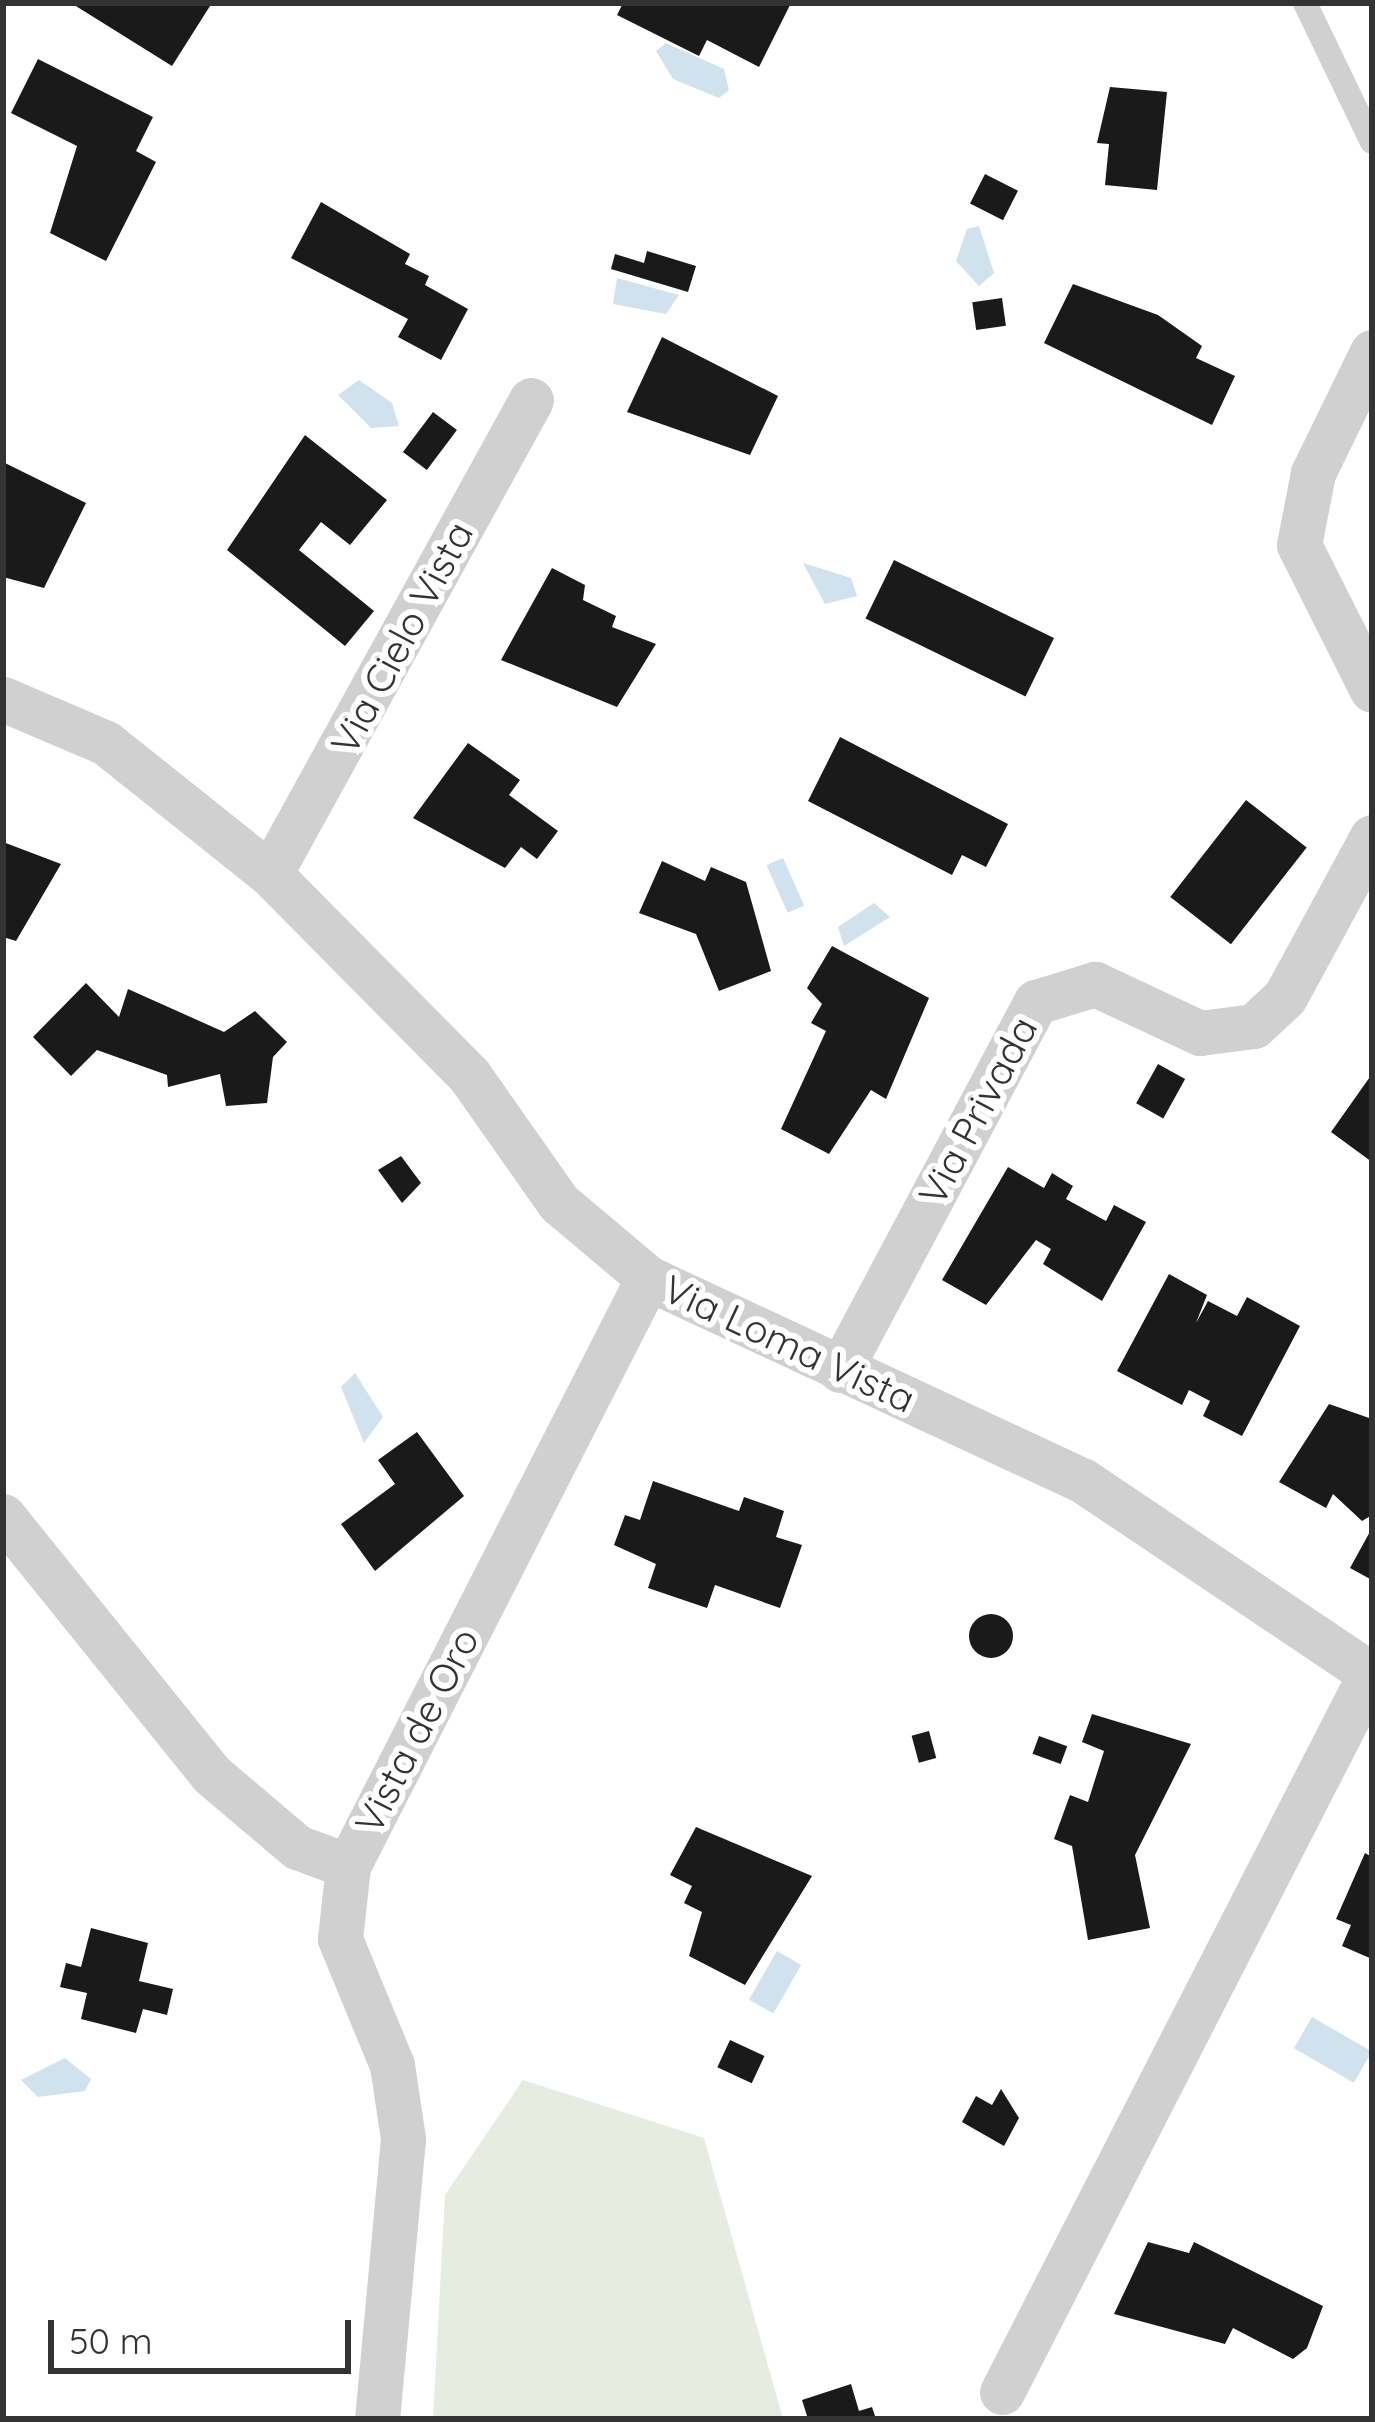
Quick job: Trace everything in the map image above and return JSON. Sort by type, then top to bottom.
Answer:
[{"type":"street","points":[[1372,352],[1313,473],[1299,545],[1372,690]]},
{"type":"street","name":"Via Cielo Vista","points":[[269,874],[531,400]]},
{"type":"street","name":"Via Loma Vista","points":[[3,700],[106,743],[269,874],[469,1076],[559,1203],[648,1278],[1082,1480],[1371,1675]]},
{"type":"street","name":"Via Privada","points":[[840,1370],[1036,1002],[1096,984],[1200,1033],[1254,1026],[1285,997],[1372,837]]},
{"type":"street","name":"Vista de Oro","points":[[3,1516],[211,1774],[297,1847],[348,1866],[648,1278]]},
{"type":"street","points":[[1002,2392],[1371,1675]]},
{"type":"street","points":[[348,1866],[340,1939],[392,2066],[403,2139],[376,2419]]},
{"type":"lane","points":[[1305,3],[1372,142]]},
{"type":"shaded area","points":[[523,2080],[704,2138],[783,2419],[433,2419],[445,2195]]},
{"type":"water","points":[[666,43],[724,69],[729,90],[719,98],[673,79],[656,51]]},
{"type":"water","points":[[979,226],[994,273],[979,286],[956,261],[967,229]]},
{"type":"water","points":[[617,278],[679,295],[666,314],[613,304]]},
{"type":"water","points":[[359,380],[392,403],[399,426],[371,428],[338,395]]},
{"type":"water","points":[[803,563],[851,578],[857,596],[825,604]]},
{"type":"water","points":[[783,858],[804,906],[788,913],[767,865]]},
{"type":"water","points":[[874,903],[890,917],[844,946],[838,927]]},
{"type":"water","points":[[355,1373],[383,1417],[364,1443],[341,1387]]},
{"type":"water","points":[[777,1951],[801,1965],[773,2013],[749,1999]]},
{"type":"water","points":[[1312,2017],[1372,2052],[1354,2083],[1294,2048]]},
{"type":"water","points":[[65,2058],[91,2079],[85,2091],[38,2097],[21,2080]]},
{"type":"building","points":[[71,3],[205,3],[210,6],[172,66]]},
{"type":"building","points":[[623,3],[791,3],[759,67],[707,40],[699,56],[617,15]]},
{"type":"building","points":[[38,59],[153,117],[136,151],[156,162],[106,261],[50,233],[77,146],[11,113]]},
{"type":"building","points":[[1110,87],[1167,92],[1157,190],[1105,185],[1109,144],[1097,143]]},
{"type":"building","points":[[985,174],[1018,191],[1003,220],[970,203]]},
{"type":"building","points":[[321,202],[410,254],[405,264],[429,276],[425,285],[468,309],[441,360],[398,337],[408,319],[291,258]]},
{"type":"building","points":[[647,251],[696,266],[688,292],[611,269],[615,254],[644,263]]},
{"type":"building","points":[[1073,284],[1158,315],[1202,346],[1196,358],[1235,376],[1212,425],[1044,343]]},
{"type":"building","points":[[1002,298],[1006,326],[976,330],[972,302]]},
{"type":"building","points":[[662,337],[778,396],[750,455],[627,412]]},
{"type":"building","points":[[433,412],[457,430],[427,470],[403,452]]},
{"type":"building","points":[[305,435],[387,500],[350,545],[321,522],[299,550],[374,611],[345,646],[227,550]]},
{"type":"building","points":[[3,462],[86,503],[44,588],[3,577]]},
{"type":"building","points":[[894,560],[1054,638],[1025,696],[866,618]]},
{"type":"building","points":[[552,568],[585,585],[583,600],[616,616],[612,627],[656,644],[617,707],[501,660]]},
{"type":"building","points":[[840,737],[1008,824],[986,867],[962,855],[952,875],[808,801]]},
{"type":"building","points":[[468,743],[520,780],[509,795],[558,831],[537,859],[521,847],[505,868],[413,818]]},
{"type":"building","points":[[1246,800],[1307,847],[1231,944],[1170,897]]},
{"type":"building","points":[[3,842],[61,864],[16,941],[3,937]]},
{"type":"building","points":[[662,861],[705,881],[711,867],[746,882],[771,971],[719,991],[696,934],[639,913]]},
{"type":"building","points":[[832,946],[929,998],[886,1099],[871,1090],[829,1154],[781,1129],[826,1031],[811,1023],[822,1004],[807,988]]},
{"type":"building","points":[[86,983],[119,1017],[128,989],[224,1032],[255,1011],[287,1042],[273,1057],[267,1103],[226,1106],[220,1074],[168,1087],[167,1075],[97,1050],[71,1076],[33,1037]]},
{"type":"building","points":[[1158,1064],[1185,1079],[1163,1118],[1136,1103]]},
{"type":"building","points":[[1372,1074],[1372,1162],[1331,1132]]},
{"type":"building","points":[[401,1156],[421,1183],[402,1203],[378,1170]]},
{"type":"building","points":[[1008,1167],[1044,1188],[1052,1173],[1073,1186],[1066,1199],[1106,1221],[1114,1205],[1146,1222],[1102,1301],[1043,1264],[1051,1249],[1036,1240],[986,1305],[942,1280]]},
{"type":"building","points":[[1169,1274],[1207,1295],[1196,1323],[1208,1301],[1237,1316],[1247,1297],[1300,1326],[1242,1436],[1203,1416],[1210,1401],[1189,1390],[1182,1405],[1117,1371]]},
{"type":"building","points":[[1329,1404],[1372,1419],[1372,1515],[1362,1521],[1333,1494],[1326,1508],[1279,1482]]},
{"type":"building","points":[[417,1432],[464,1496],[375,1571],[341,1524],[395,1484],[378,1460]]},
{"type":"building","points":[[653,1481],[739,1511],[744,1497],[784,1511],[776,1537],[802,1545],[780,1608],[715,1585],[707,1608],[648,1588],[656,1564],[614,1545],[625,1515],[640,1520]]},
{"type":"building","points":[[1372,1528],[1372,1580],[1350,1568]]},
{"type":"building","points":[[991,1614],[1007,1620],[1013,1636],[1007,1652],[991,1658],[975,1652],[969,1636],[975,1620]]},
{"type":"building","points":[[1092,1714],[1191,1744],[1135,1855],[1150,1928],[1088,1940],[1072,1846],[1054,1839],[1070,1795],[1088,1802],[1104,1751],[1082,1742]]},
{"type":"building","points":[[929,1731],[936,1758],[919,1763],[912,1736]]},
{"type":"building","points":[[1039,1736],[1067,1746],[1061,1764],[1033,1754]]},
{"type":"building","points":[[696,1827],[812,1876],[745,1985],[689,1956],[702,1912],[684,1903],[692,1886],[670,1875]]},
{"type":"building","points":[[1365,1853],[1372,1857],[1372,1959],[1342,1946],[1351,1925],[1336,1919]]},
{"type":"building","points":[[91,1928],[148,1943],[139,1981],[173,1989],[167,2015],[143,2009],[136,2033],[81,2019],[87,1993],[60,1987],[66,1963],[81,1967]]},
{"type":"building","points":[[730,2040],[764,2056],[752,2083],[717,2067]]},
{"type":"building","points":[[1001,2089],[1019,2118],[1004,2146],[962,2122],[976,2096],[992,2105]]},
{"type":"building","points":[[1148,2242],[1189,2253],[1194,2242],[1323,2306],[1307,2348],[1293,2359],[1233,2328],[1225,2344],[1114,2314]]},
{"type":"building","points":[[851,2384],[859,2411],[872,2407],[876,2419],[808,2419],[802,2400]]}]
